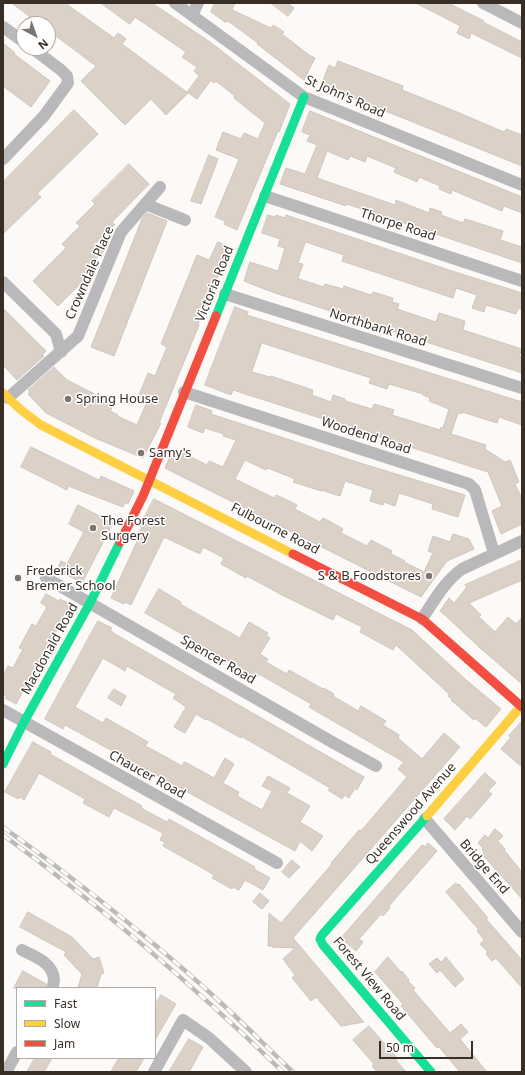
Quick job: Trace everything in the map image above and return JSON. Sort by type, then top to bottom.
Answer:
[{"type":"street","name":"St John's Road","points":[[175,3],[304,98],[522,185]]},
{"type":"street","points":[[192,15],[198,3]]},
{"type":"street","points":[[483,3],[522,23]]},
{"type":"street","points":[[3,26],[16,36]]},
{"type":"street","points":[[3,159],[44,116],[68,83],[67,76],[43,56]]},
{"type":"street","name":"Victoria Road","points":[[149,480],[304,98]]},
{"type":"street","name":"Crowndale Place","points":[[6,396],[22,386],[78,336],[121,232],[160,187]]},
{"type":"street","name":"Thorpe Road","points":[[265,196],[522,281]]},
{"type":"street","points":[[146,204],[185,220]]},
{"type":"street","name":"Crowndale Place","points":[[3,282],[56,334],[61,352]]},
{"type":"street","name":"Northbank Road","points":[[225,294],[522,388]]},
{"type":"street","name":"Woodend Road","points":[[184,392],[469,484],[475,490],[494,554]]},
{"type":"street","name":"Fulbourne Road","points":[[6,396],[26,414],[41,424],[422,618],[461,654],[522,706]]},
{"type":"street","name":"Macdonald Road","points":[[3,764],[24,722],[90,603],[143,496],[149,480]]},
{"type":"street","points":[[422,618],[453,575],[462,569],[522,541]]},
{"type":"street","name":"Spencer Road","points":[[46,578],[376,766]]},
{"type":"street","name":"Queenswood Avenue","points":[[320,939],[522,706]]},
{"type":"street","name":"Chaucer Road","points":[[3,710],[277,863]]},
{"type":"street","name":"Bridge End","points":[[425,819],[522,932]]},
{"type":"street","name":"Forest View Road","points":[[320,939],[323,945],[431,1072]]},
{"type":"street","points":[[22,950],[47,964],[53,972],[54,984],[52,987]]},
{"type":"street","points":[[154,1072],[183,1020],[209,1038],[246,1072]]},
{"type":"street","points":[[6,1072],[16,1054]]},
{"type":"building","points":[[12,3],[65,3],[114,38],[118,33],[126,39],[122,44],[188,93],[166,115],[151,99],[125,125],[81,81],[96,66],[56,36],[56,16],[29,16]]},
{"type":"building","points":[[101,3],[152,3],[210,42],[290,104],[237,230],[224,224],[225,221],[215,217],[239,159],[216,150],[223,132],[241,139],[244,133],[258,139],[265,123],[216,81],[214,83],[211,80],[197,99],[187,92],[199,76],[194,71],[197,67],[182,57],[186,52],[135,17],[130,24]]},
{"type":"building","points":[[215,3],[235,3],[232,10],[271,28],[273,25],[284,32],[282,34],[315,58],[304,80],[228,21],[225,22],[211,12]]},
{"type":"building","points":[[271,3],[288,3],[294,8],[288,16]]},
{"type":"building","points":[[416,3],[448,3],[484,21],[483,22],[522,42],[522,58],[471,33],[469,39],[457,33],[460,26]]},
{"type":"building","points":[[3,43],[15,53],[14,54],[16,56],[50,81],[31,107],[3,86]]},
{"type":"building","points":[[338,61],[403,86],[402,90],[504,132],[506,129],[522,135],[522,166],[321,85],[329,65],[335,68]]},
{"type":"building","points":[[74,110],[98,134],[37,194],[41,197],[3,234],[3,182]]},
{"type":"building","points":[[310,111],[522,197],[522,213],[504,206],[502,211],[452,190],[451,194],[439,189],[440,186],[419,177],[417,182],[394,172],[396,168],[367,156],[365,162],[350,156],[348,160],[327,151],[317,178],[395,205],[396,200],[429,213],[430,208],[442,212],[441,215],[463,223],[465,219],[503,231],[500,240],[522,247],[522,263],[347,204],[346,206],[280,184],[286,168],[305,174],[317,145],[307,141],[310,135],[302,132]]},
{"type":"building","points":[[209,155],[218,159],[201,204],[191,201]]},
{"type":"building","points":[[129,164],[149,184],[112,222],[115,225],[96,243],[104,251],[86,268],[91,273],[58,306],[33,281],[66,248],[62,244],[80,226],[76,223],[95,204],[92,201]]},
{"type":"building","points":[[147,213],[167,221],[114,356],[91,347],[142,219]]},
{"type":"building","points":[[268,215],[275,217],[276,215],[285,218],[286,215],[522,293],[522,310],[518,308],[516,314],[486,305],[484,312],[472,308],[477,295],[456,288],[453,298],[342,261],[344,255],[306,242],[298,263],[303,264],[298,278],[299,279],[324,287],[325,284],[343,289],[344,286],[371,295],[373,292],[393,298],[392,302],[399,304],[397,309],[436,322],[439,313],[465,321],[463,330],[522,349],[519,356],[522,357],[522,373],[272,292],[244,281],[250,262],[278,271],[285,248],[278,246],[280,239],[262,233]]},
{"type":"building","points":[[218,242],[230,247],[159,423],[161,423],[143,458],[95,438],[46,413],[28,394],[30,392],[28,390],[54,367],[67,380],[114,404],[110,411],[118,415],[117,416],[137,425],[146,404],[137,400],[148,373],[155,376],[167,347],[161,344],[197,255],[209,260]]},
{"type":"building","points":[[235,307],[248,312],[247,315],[522,402],[522,425],[499,417],[497,423],[462,412],[461,414],[458,413],[451,434],[486,445],[485,449],[505,462],[510,460],[519,482],[515,484],[522,499],[522,524],[501,534],[492,511],[502,506],[488,472],[233,390],[231,395],[205,385]],"holes":[[[262,343],[371,378],[369,383],[387,389],[389,384],[423,394],[430,398],[429,401],[449,409],[443,428],[441,427],[440,430],[392,415],[394,410],[374,404],[372,409],[345,401],[345,399],[333,395],[331,402],[312,395],[313,390],[271,376],[252,372]]]},
{"type":"building","points":[[3,308],[46,351],[42,355],[44,356],[17,380],[3,365]]},
{"type":"building","points":[[196,405],[212,411],[211,414],[360,463],[465,495],[458,517],[432,509],[433,504],[399,493],[395,506],[384,502],[383,505],[376,503],[370,501],[373,490],[345,481],[340,496],[321,491],[293,482],[295,479],[268,468],[266,470],[245,460],[235,479],[274,498],[276,495],[297,505],[295,509],[320,522],[323,518],[331,522],[343,529],[341,533],[367,546],[371,540],[392,551],[391,554],[405,561],[404,562],[424,572],[433,553],[428,551],[433,536],[450,542],[453,534],[469,539],[474,549],[447,561],[421,597],[165,468],[171,454],[174,456],[177,450],[207,465],[209,461],[223,467],[236,440],[223,436],[224,434],[205,428],[203,433],[188,427]]},
{"type":"building","points":[[31,447],[99,480],[101,476],[134,491],[128,504],[125,502],[123,507],[68,486],[67,490],[21,467]]},
{"type":"building","points":[[154,499],[412,630],[465,679],[501,709],[486,727],[475,718],[474,720],[451,700],[452,699],[448,696],[449,694],[396,645],[393,650],[360,632],[362,627],[336,614],[333,620],[247,576],[246,578],[221,564],[224,558],[203,547],[200,554],[164,537],[131,605],[125,602],[124,604],[111,598],[139,537],[137,536],[142,527],[140,526]]},
{"type":"building","points":[[78,505],[113,523],[82,583],[57,570],[61,561],[67,564],[84,532],[69,524]]},
{"type":"building","points":[[522,560],[522,580],[469,603],[481,615],[479,617],[495,632],[508,617],[516,624],[522,617],[522,684],[480,648],[440,611],[449,598],[454,603],[467,587],[465,585]]},
{"type":"building","points":[[159,589],[181,602],[180,604],[240,638],[249,622],[268,633],[266,636],[270,638],[260,654],[268,659],[266,662],[287,674],[289,670],[323,689],[324,688],[334,694],[333,696],[358,711],[361,706],[386,721],[383,725],[399,735],[398,738],[422,759],[444,733],[460,747],[293,938],[364,1022],[341,1026],[316,997],[311,1001],[292,978],[295,975],[283,959],[295,948],[268,946],[269,913],[281,923],[359,830],[361,831],[407,777],[398,769],[404,762],[309,707],[311,704],[259,674],[257,677],[145,613]]},
{"type":"building","points":[[46,594],[71,605],[16,704],[5,698],[7,696],[3,694],[3,676],[8,666],[13,668],[23,649],[19,648],[32,624],[36,626],[47,607],[41,603]]},
{"type":"building","points":[[98,621],[112,628],[110,630],[115,634],[364,777],[357,790],[355,788],[349,798],[344,795],[342,799],[328,790],[330,788],[315,779],[241,736],[241,738],[196,714],[185,733],[174,727],[186,707],[173,698],[176,694],[127,666],[125,671],[103,658],[75,707],[103,723],[106,718],[148,742],[145,746],[182,766],[184,762],[187,763],[214,778],[225,758],[234,764],[223,783],[239,792],[237,796],[262,810],[272,791],[262,786],[268,776],[290,788],[287,793],[310,806],[300,822],[323,836],[312,851],[300,841],[295,851],[65,725],[63,729],[45,719]]},
{"type":"building","points":[[114,689],[126,696],[121,706],[108,698]]},
{"type":"building","points":[[522,721],[522,767],[501,749],[511,737],[509,736]]},
{"type":"building","points":[[33,742],[51,752],[50,754],[142,806],[141,808],[167,822],[169,819],[255,867],[254,869],[270,878],[263,890],[245,880],[239,890],[233,887],[232,889],[212,878],[214,875],[163,846],[165,842],[160,840],[163,834],[161,832],[114,808],[109,817],[83,803],[85,799],[39,773],[24,800],[20,797],[18,799],[5,792]]},
{"type":"building","points":[[485,773],[496,783],[488,791],[492,794],[470,819],[467,816],[455,830],[444,819]]},
{"type":"building","points":[[495,829],[503,836],[498,841],[522,872],[522,899],[482,854],[484,852],[482,849],[483,848],[478,843],[485,835],[488,838]]},
{"type":"building","points":[[428,843],[437,851],[389,906],[390,908],[383,916],[381,914],[359,939],[363,942],[356,951],[341,938],[422,845],[425,847]]},
{"type":"building","points":[[292,860],[300,867],[289,878],[282,872]]},
{"type":"building","points":[[456,883],[458,885],[459,884],[488,918],[486,919],[522,960],[522,988],[496,958],[492,961],[486,954],[488,952],[480,944],[484,940],[477,931],[479,930],[446,892]]},
{"type":"building","points":[[260,893],[269,901],[262,909],[253,902]]},
{"type":"building","points":[[28,912],[72,937],[93,959],[99,957],[104,973],[101,974],[97,987],[78,987],[82,974],[64,955],[66,952],[20,927]]},
{"type":"building","points":[[388,957],[401,972],[402,971],[409,980],[408,981],[415,988],[413,990],[450,1033],[461,1024],[468,1032],[460,1039],[487,1072],[460,1072],[439,1047],[437,1048],[401,1006],[403,1004],[375,972]]},
{"type":"building","points":[[446,957],[464,979],[455,987],[440,970],[437,973],[429,964],[437,958],[441,962]]},
{"type":"building","points":[[23,971],[46,984],[45,987],[14,988]]},
{"type":"building","points":[[161,995],[176,1004],[156,1038],[156,1003]]},
{"type":"building","points":[[369,1026],[397,1058],[396,1060],[406,1072],[377,1072],[372,1066],[374,1064],[353,1040]]},
{"type":"building","points":[[189,1039],[203,1047],[189,1072],[169,1072]]},
{"type":"building","points":[[34,1059],[51,1059],[44,1072],[27,1072]]},
{"type":"building","points":[[118,1059],[143,1059],[136,1072],[111,1072]]},
{"type":"railway","points":[[3,827],[122,917],[179,965],[293,1072]]},
{"type":"railway","points":[[3,835],[112,919],[216,1009],[283,1072]]},
{"type":"traffic: fast","points":[[216,316],[304,97]]},
{"type":"traffic: fast","points":[[3,764],[24,722],[90,603],[120,542]]},
{"type":"traffic: fast","points":[[427,816],[320,939],[323,945],[431,1072]]},
{"type":"traffic: slow","points":[[3,393],[21,410],[41,425],[293,554]]},
{"type":"traffic: slow","points":[[427,816],[522,705]]},
{"type":"traffic: jam","points":[[120,542],[143,496],[216,316]]},
{"type":"traffic: jam","points":[[293,554],[422,619],[522,707]]},
{"type":"place","name":"Spring House","points":[[68,399]]},
{"type":"place","name":"Samy's","points":[[141,453]]},
{"type":"place","name":"The Forest Surgery","points":[[93,528]]},
{"type":"place","name":"S & B Foodstores","points":[[429,576]]},
{"type":"place","name":"Frederick Bremer School","points":[[18,578]]}]
